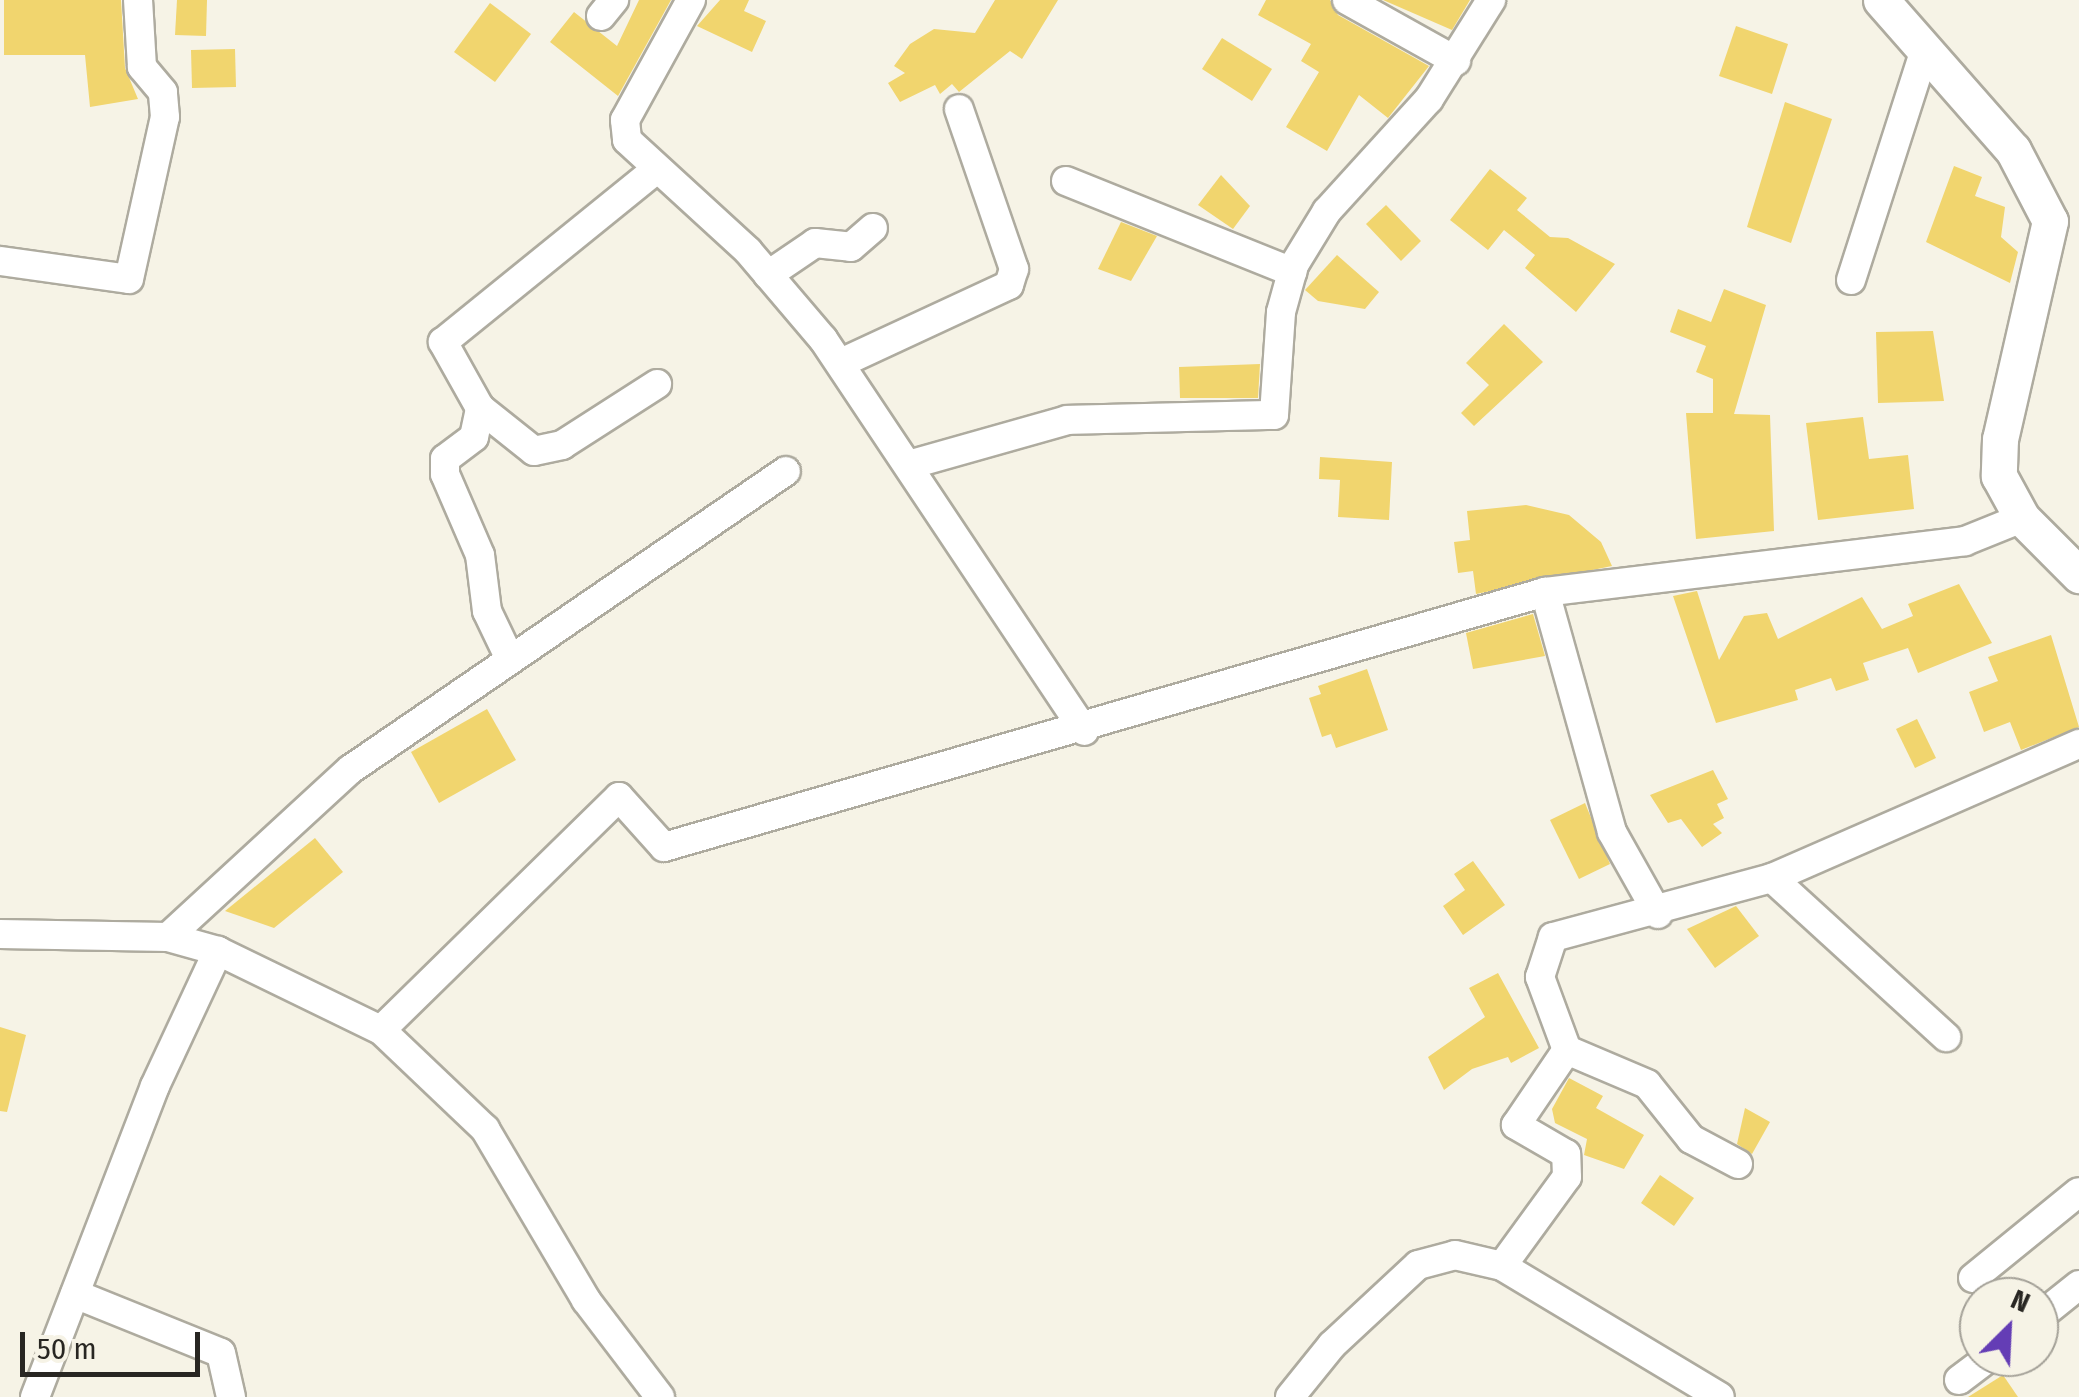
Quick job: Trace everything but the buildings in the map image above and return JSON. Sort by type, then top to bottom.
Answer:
[{"type":"street","points":[[0,261],[129,279],[165,116],[163,92],[142,67],[138,0]]},
{"type":"street","points":[[691,0],[625,120],[627,140],[768,275],[841,363],[912,464],[1084,731]]},
{"type":"street","points":[[1347,0],[1456,60]]},
{"type":"street","points":[[912,464],[1068,420],[1274,414],[1292,272],[1328,211],[1456,60],[1491,0]]},
{"type":"street","points":[[1881,0],[2014,150],[2050,222],[2000,439],[2000,476],[2022,518],[2079,576]]},
{"type":"street","points":[[1851,280],[1924,53]]},
{"type":"street","points":[[841,363],[1009,285],[1014,270],[959,110]]},
{"type":"street","points":[[657,169],[444,342],[480,408],[534,451],[562,445],[657,384]]},
{"type":"street","points":[[1066,180],[1292,272]]},
{"type":"street","points":[[768,275],[815,243],[850,247],[873,228]]},
{"type":"street","points":[[480,408],[474,437],[446,459],[445,474],[480,556],[487,611],[509,657]]},
{"type":"street","points":[[168,937],[351,769],[509,657],[786,471]]},
{"type":"street","points":[[381,1030],[619,797],[664,848],[1084,731],[1546,592],[1965,541],[2022,518]]},
{"type":"street","points":[[1546,592],[1612,832],[1658,914]]},
{"type":"street","points":[[1738,1164],[1692,1139],[1646,1084],[1567,1050],[1540,977],[1553,937],[1658,914],[1772,878],[2079,744]]},
{"type":"street","points":[[1772,878],[1946,1036]]},
{"type":"street","points":[[0,934],[168,937],[218,951],[381,1030],[484,1129],[586,1300],[660,1397]]},
{"type":"street","points":[[35,1397],[74,1294],[218,951]]},
{"type":"street","points":[[1502,1266],[1567,1177],[1566,1154],[1516,1125],[1567,1050]]},
{"type":"street","points":[[1974,1277],[2079,1192]]},
{"type":"street","points":[[1290,1397],[1332,1344],[1418,1266],[1455,1255],[1502,1266],[1720,1397]]},
{"type":"street","points":[[2059,1302],[2079,1286]]},
{"type":"street","points":[[74,1294],[221,1353],[232,1397]]},
{"type":"street","points":[[1960,1380],[1964,1377]]}]
